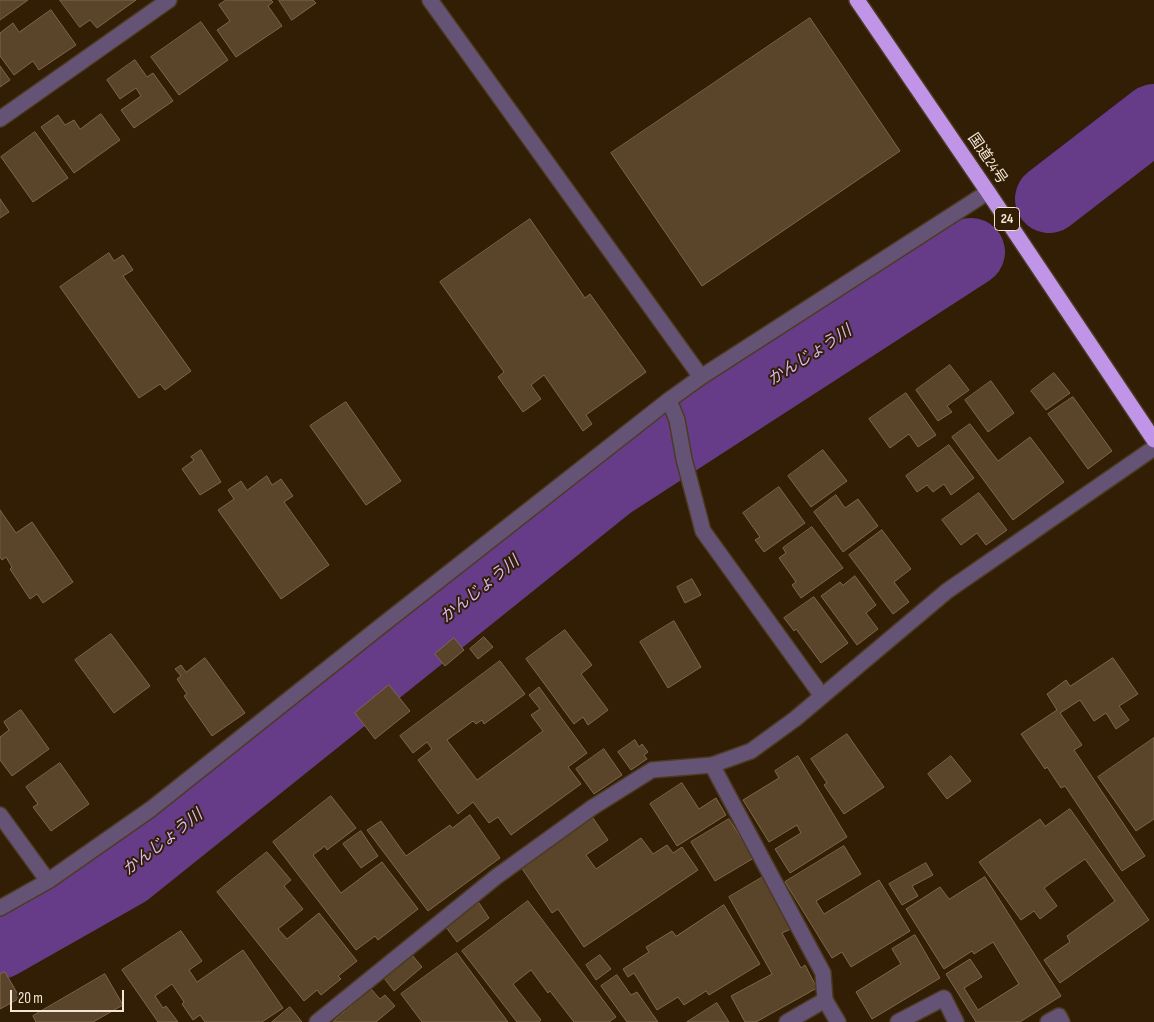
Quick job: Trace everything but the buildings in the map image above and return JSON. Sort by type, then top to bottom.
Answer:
[{"type":"highway","name":"国道24号","points":[[857,0],[1154,440]]},
{"type":"street","points":[[0,119],[169,0]]},
{"type":"street","points":[[430,0],[701,378]]},
{"type":"street","points":[[0,908],[48,881],[151,809],[669,400],[988,192]]},
{"type":"street","points":[[669,400],[676,420],[703,531],[822,696]]},
{"type":"street","points":[[317,1022],[496,878],[593,807],[652,770],[712,765],[751,751],[795,719],[947,591],[1154,448]]},
{"type":"street","points":[[712,765],[823,973],[825,1000],[838,1022]]},
{"type":"street","points":[[0,814],[48,881]]},
{"type":"street","points":[[898,1022],[944,998],[956,1022]]},
{"type":"street","points":[[787,1022],[825,1000]]},
{"type":"street","points":[[1048,1022],[1059,1016],[1062,1022]]},
{"type":"waterway","name":"かんじょう川","points":[[1049,199],[1154,118]]},
{"type":"waterway","name":"かんじょう川","points":[[0,945],[127,873],[611,485],[971,252]]}]
